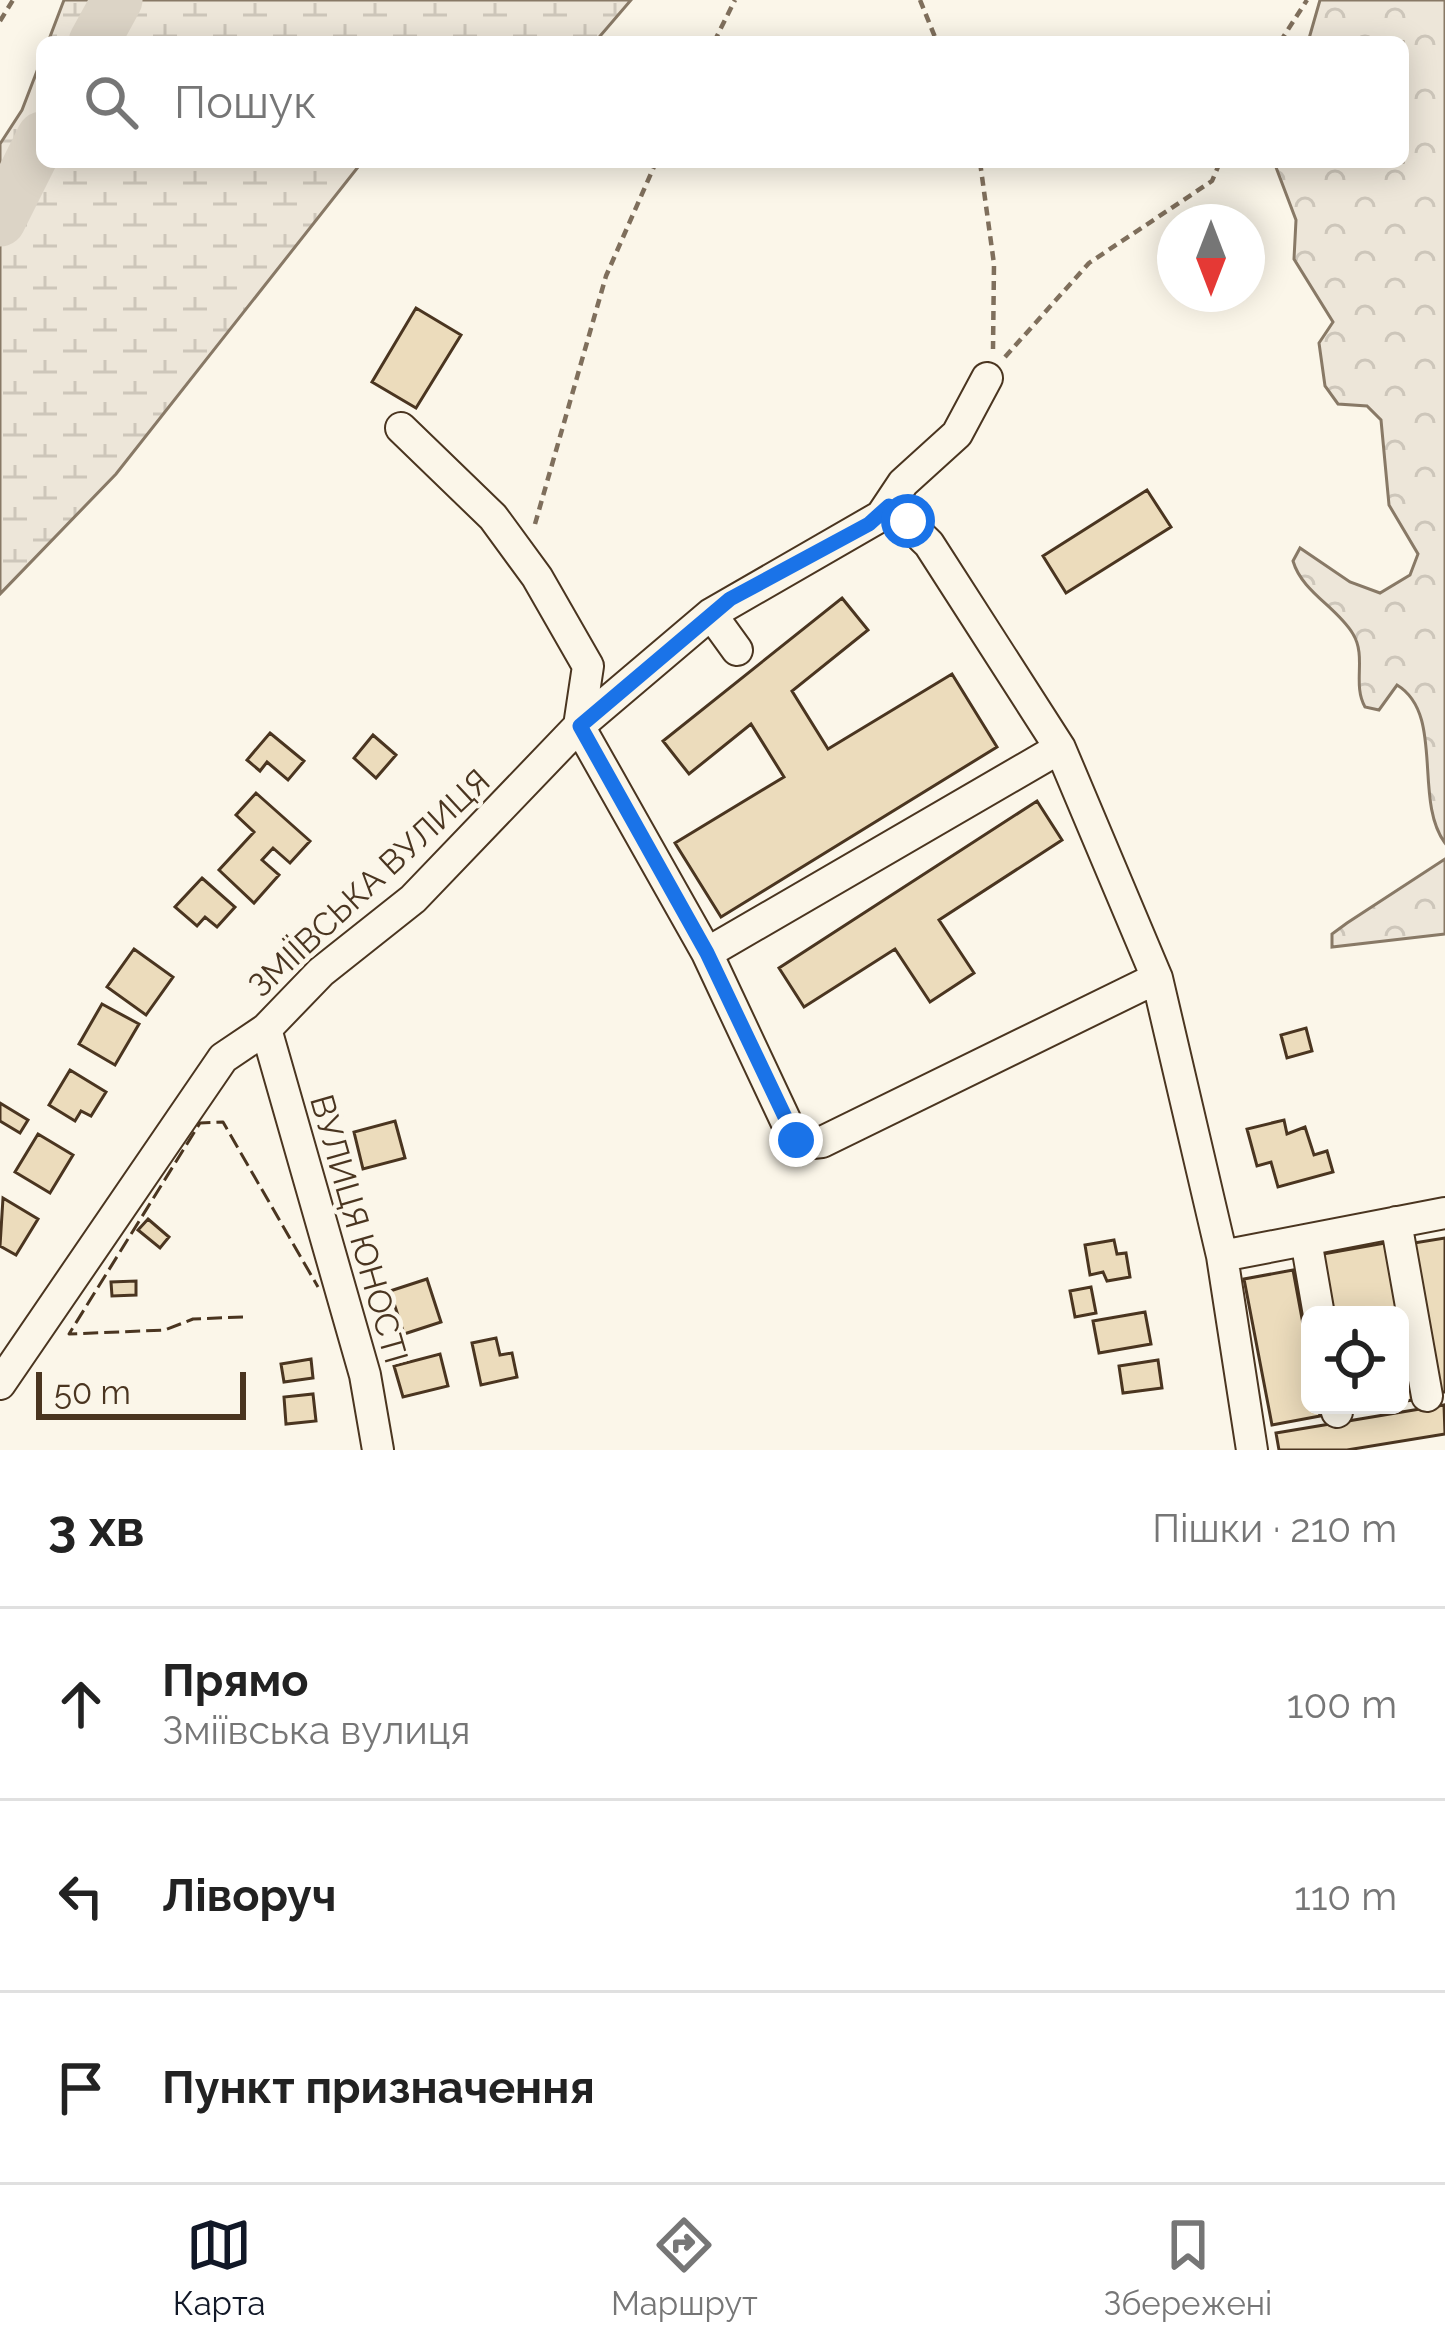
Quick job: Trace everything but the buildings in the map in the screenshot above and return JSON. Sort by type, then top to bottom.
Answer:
[{"type":"street","name":"ЗМІЇВСЬКА ВУЛИЦЯ","points":[[0,1384],[223,1058],[266,1029],[321,972],[464,851],[580,726],[711,614],[752,586],[869,524],[920,466],[957,434],[987,378]]},
{"type":"street","points":[[401,428],[493,517],[537,578],[588,666],[580,726],[707,953],[790,1132],[803,1144],[822,1142],[1157,979]]},
{"type":"street","points":[[889,506],[929,544],[1060,748],[1157,979],[1222,1256],[1252,1450]]},
{"type":"street","points":[[711,614],[737,650]]},
{"type":"street","points":[[707,953],[1060,748]]},
{"type":"street","name":"ВУЛИЦЯ ЮНОСТІ","points":[[266,1029],[323,1246],[365,1375],[378,1450]]},
{"type":"street","points":[[1222,1256],[1445,1213]]},
{"type":"street","points":[[1396,1222],[1427,1396]]},
{"type":"street","points":[[1306,1240],[1317,1306]]},
{"type":"path","points":[[0,21],[13,0]]},
{"type":"path","points":[[717,36],[735,0]]},
{"type":"path","points":[[920,0],[935,36]]},
{"type":"path","points":[[1284,36],[1307,0]]},
{"type":"path","points":[[534,528],[606,276],[653,168]]},
{"type":"path","points":[[981,168],[994,264],[995,322],[987,378]]},
{"type":"path","points":[[987,378],[1089,263],[1212,181],[1217,168]]},
{"type":"green space","points":[[64,0],[631,0],[600,36],[50,36]]},
{"type":"green space","points":[[1320,0],[1445,0],[1445,843],[1431,804],[1425,736],[1412,698],[1397,685],[1379,710],[1365,707],[1353,634],[1304,582],[1293,561],[1300,548],[1350,582],[1380,593],[1410,575],[1418,554],[1389,505],[1381,420],[1367,406],[1338,404],[1325,386],[1319,343],[1333,322],[1294,259],[1296,220],[1276,168],[1409,168],[1409,36],[1310,36]]},
{"type":"green space","points":[[36,74],[36,168],[357,168],[116,474],[0,594],[0,144],[22,110]]},
{"type":"green space","points":[[1445,859],[1445,934],[1332,947],[1332,934]]},
{"type":"waterway","points":[[97,36],[117,0]]},
{"type":"waterway","points":[[0,221],[36,149]]},
{"type":"fence","points":[[243,1317],[193,1319],[165,1330],[69,1334],[200,1123],[223,1122],[318,1287]]},
{"type":"route","points":[[796,1140],[707,953],[580,726],[730,599],[869,524],[889,506],[908,521]]}]
